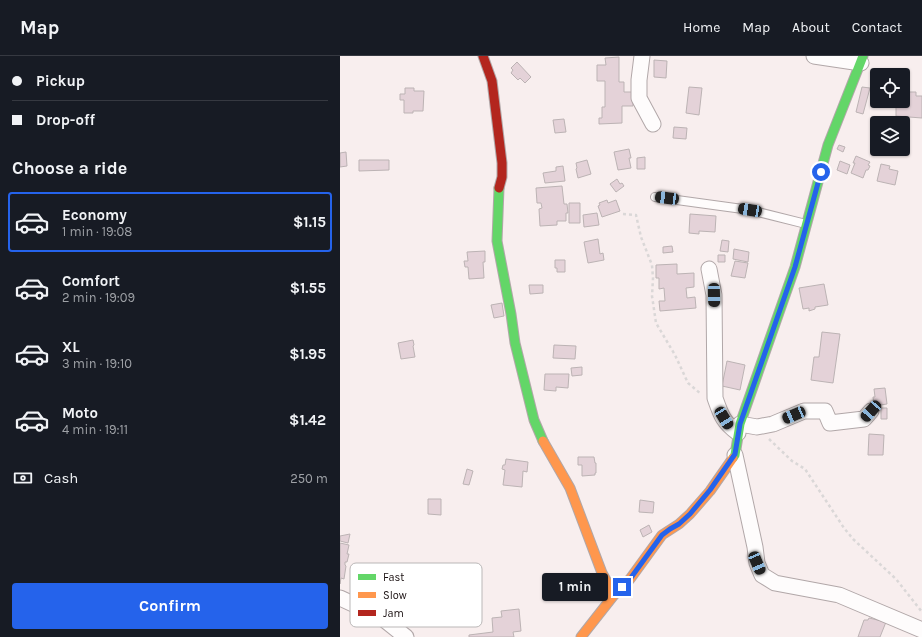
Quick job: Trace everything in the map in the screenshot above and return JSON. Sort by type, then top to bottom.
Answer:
[{"type":"street","points":[[483,56],[492,81],[502,162],[502,177],[499,189],[497,241],[515,342],[528,398],[534,420],[545,446],[570,488],[602,573],[614,594]]},
{"type":"street","points":[[642,56],[639,80],[639,98],[653,124]]},
{"type":"street","points":[[814,56],[862,59],[828,145],[795,267],[739,428],[735,454],[755,547],[757,563],[762,575],[775,583],[839,595],[922,630]]},
{"type":"street","points":[[709,269],[714,295],[715,398],[719,411],[728,425],[739,428],[757,427],[773,424],[804,411],[825,411],[830,423],[864,419],[871,411]]},
{"type":"street","points":[[581,637],[614,594],[630,579],[662,535],[679,524],[690,514],[710,490],[735,454]]},
{"type":"street","points":[[340,598],[350,603]]},
{"type":"street","points":[[394,627],[406,637]]},
{"type":"lane","points":[[655,197],[750,210],[806,225]]},
{"type":"path","points":[[623,214],[636,215],[641,238],[652,265],[652,296],[656,323],[676,355],[688,383],[719,411]]},
{"type":"path","points":[[757,427],[792,461],[806,469],[844,528],[853,539],[896,579],[922,612]]},
{"type":"building","points":[[619,57],[619,82],[624,82],[624,92],[633,92],[633,106],[622,106],[622,123],[599,124],[599,118],[602,118],[602,107],[605,107],[605,81],[597,81],[597,65],[606,65],[605,58]]},
{"type":"building","points":[[654,60],[667,61],[666,78],[654,77]]},
{"type":"building","points":[[517,62],[531,77],[525,83],[520,78],[518,80],[511,73],[513,70],[511,68]]},
{"type":"building","points":[[689,87],[702,88],[699,115],[686,113]]},
{"type":"building","points":[[862,87],[870,88],[863,114],[856,112]]},
{"type":"building","points":[[405,88],[414,88],[414,91],[424,91],[423,111],[404,113],[404,100],[400,100],[400,94],[405,94]]},
{"type":"building","points":[[910,92],[916,92],[916,96],[922,96],[922,118],[896,116],[896,108],[910,108]]},
{"type":"building","points":[[564,119],[566,132],[555,133],[553,120]]},
{"type":"building","points":[[674,127],[687,128],[686,139],[673,138]]},
{"type":"building","points":[[839,145],[845,147],[843,152],[837,149]]},
{"type":"building","points":[[629,149],[631,168],[618,170],[614,152]]},
{"type":"building","points":[[346,152],[347,166],[340,167],[340,153]]},
{"type":"building","points":[[856,156],[870,162],[868,165],[870,166],[868,170],[866,170],[863,178],[851,173]]},
{"type":"building","points":[[645,157],[645,169],[637,169],[637,158]]},
{"type":"building","points":[[359,160],[389,160],[389,170],[359,171]]},
{"type":"building","points":[[587,160],[591,174],[578,178],[576,163]]},
{"type":"building","points":[[840,161],[850,165],[847,174],[837,170]]},
{"type":"building","points":[[881,164],[890,166],[889,169],[898,171],[895,185],[877,181]]},
{"type":"building","points":[[563,166],[565,181],[545,183],[543,173],[556,171],[556,167]]},
{"type":"building","points":[[617,179],[620,184],[622,183],[624,186],[616,192],[610,184]]},
{"type":"building","points":[[562,186],[564,204],[567,204],[568,213],[566,213],[566,221],[557,221],[557,225],[540,226],[539,209],[542,208],[541,203],[537,203],[536,188]]},
{"type":"building","points":[[607,200],[608,203],[616,200],[620,211],[602,217],[598,206],[600,205],[599,203]]},
{"type":"building","points":[[569,203],[580,203],[580,223],[569,223]]},
{"type":"building","points":[[597,213],[599,225],[584,227],[583,215]]},
{"type":"building","points":[[690,214],[716,216],[715,232],[699,231],[699,234],[689,233]]},
{"type":"building","points":[[598,239],[600,254],[603,253],[604,260],[588,263],[584,242]]},
{"type":"building","points":[[722,240],[729,241],[728,252],[720,251]]},
{"type":"building","points":[[672,246],[673,252],[663,253],[663,247]]},
{"type":"building","points":[[734,249],[749,252],[748,262],[733,259]]},
{"type":"building","points":[[485,251],[485,262],[483,262],[484,278],[469,279],[468,267],[465,267],[464,261],[468,261],[467,252]]},
{"type":"building","points":[[718,255],[725,255],[725,262],[718,262]]},
{"type":"building","points":[[555,260],[565,260],[565,272],[557,272],[557,268],[555,268]]},
{"type":"building","points":[[735,261],[748,263],[745,278],[731,276]]},
{"type":"building","points":[[677,264],[677,274],[694,273],[694,287],[686,288],[687,298],[695,297],[696,308],[660,311],[659,301],[665,301],[664,288],[659,289],[659,278],[656,278],[656,265]]},
{"type":"building","points":[[824,284],[828,305],[815,307],[815,309],[809,311],[809,308],[803,309],[799,288]]},
{"type":"building","points":[[529,285],[543,285],[543,293],[530,294]]},
{"type":"building","points":[[502,303],[504,316],[494,318],[491,305]]},
{"type":"building","points":[[822,332],[840,334],[833,383],[811,380],[814,357],[819,357]]},
{"type":"building","points":[[413,340],[415,357],[401,359],[398,343]]},
{"type":"building","points":[[554,345],[576,346],[575,359],[553,358]]},
{"type":"building","points":[[727,361],[745,365],[740,390],[722,386]]},
{"type":"building","points":[[582,367],[582,375],[572,376],[571,368]]},
{"type":"building","points":[[545,374],[569,374],[568,388],[556,387],[556,391],[544,390]]},
{"type":"building","points":[[885,388],[887,404],[874,406],[874,389]]},
{"type":"building","points":[[881,408],[887,408],[887,419],[881,419]]},
{"type":"building","points":[[869,434],[884,435],[883,455],[868,455]]},
{"type":"building","points":[[578,457],[594,457],[596,463],[595,475],[582,476],[582,465],[578,465]]},
{"type":"building","points":[[506,459],[528,462],[527,472],[523,471],[522,487],[503,485],[505,470],[502,469],[503,465],[505,465]]},
{"type":"building","points":[[467,469],[473,471],[469,485],[463,484]]},
{"type":"building","points":[[428,499],[441,499],[441,515],[428,514]]},
{"type":"building","points":[[640,500],[654,502],[653,513],[639,512]]},
{"type":"building","points":[[649,525],[652,532],[643,537],[640,530]]},
{"type":"building","points":[[350,534],[348,543],[340,541],[340,536]]},
{"type":"building","points":[[340,543],[349,545],[347,554],[349,554],[347,562],[345,562],[346,566],[344,579],[341,578],[340,584]]},
{"type":"building","points":[[519,609],[521,631],[513,632],[514,637],[469,637],[469,635],[493,632],[492,618],[502,617],[501,611]]},
{"type":"building","points":[[869,618],[886,622],[880,637],[858,637],[864,620],[868,620]]},
{"type":"traffic: fast","points":[[733,458],[735,455],[740,424],[795,267],[828,145],[863,56]]},
{"type":"traffic: fast","points":[[499,188],[497,241],[515,343],[534,420],[543,441]]},
{"type":"traffic: slow","points":[[543,441],[570,488],[602,573],[614,595]]},
{"type":"traffic: slow","points":[[581,637],[614,595],[630,579],[662,535],[679,524],[690,514],[710,491],[733,458]]},
{"type":"traffic: jam","points":[[483,56],[492,81],[502,163],[502,177],[499,188]]},
{"type":"route","points":[[622,587],[630,579],[662,535],[679,524],[690,514],[710,490],[735,454],[740,424],[795,267],[821,172]]}]
